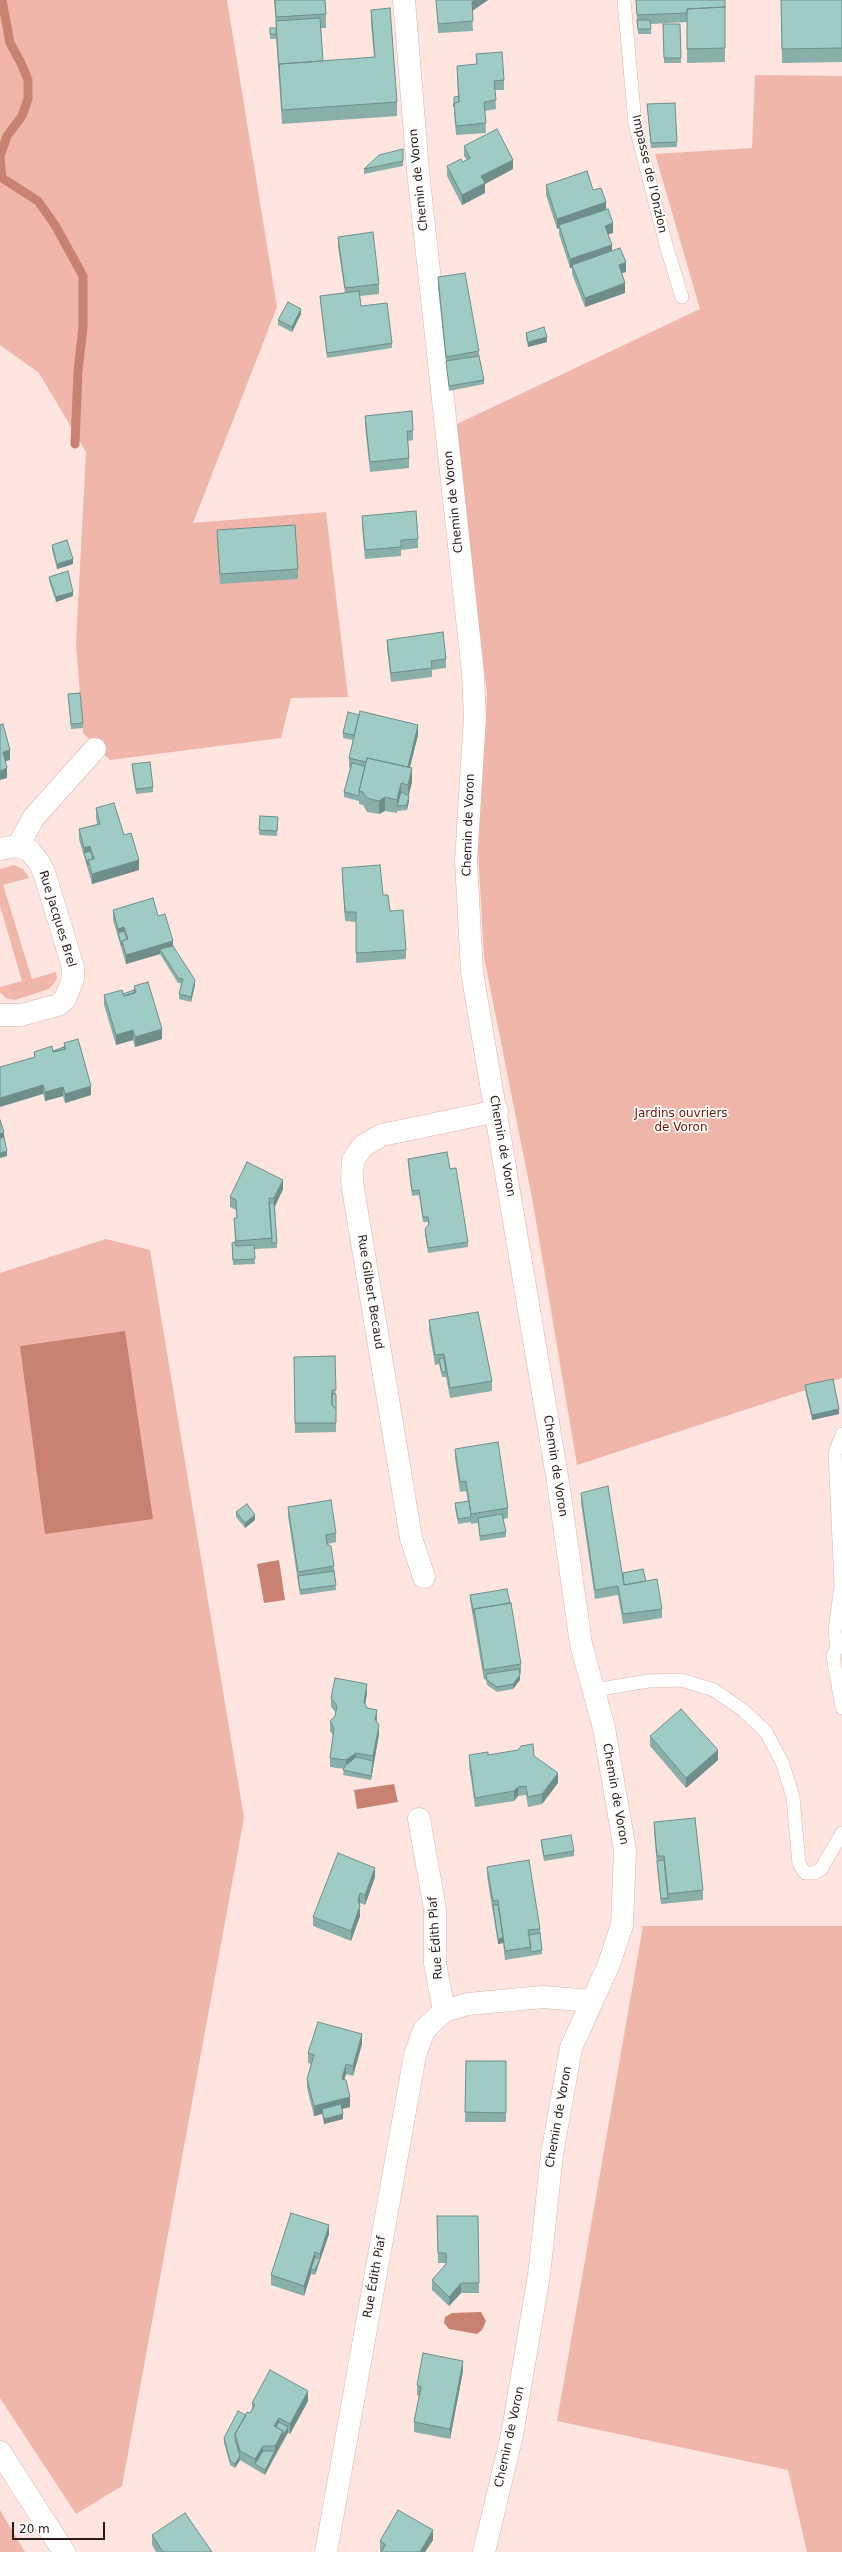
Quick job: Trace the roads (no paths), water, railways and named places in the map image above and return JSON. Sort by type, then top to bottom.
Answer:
[{"type":"street","name":"Chemin de Voron","points":[[404,0],[418,171],[473,673],[475,717],[466,861],[472,972],[497,1111],[558,1482],[582,1644],[604,1728],[625,1850],[622,1925],[609,1964],[590,2001],[571,2048],[552,2154],[539,2275],[512,2435],[484,2552]]},
{"type":"street","points":[[9,847],[95,749]]},
{"type":"street","name":"Rue Jacques Brel","points":[[0,1015],[21,1016],[58,1005],[65,999],[73,979],[73,967],[44,872],[30,851],[9,847]]},
{"type":"street","name":"Rue Gilbert Becaud","points":[[424,1577],[411,1538],[352,1182],[353,1160],[362,1146],[382,1135],[497,1111]]},
{"type":"street","name":"Rue Édith Piaf","points":[[419,1819],[435,1909],[435,1962],[444,2011]]},
{"type":"street","name":"Rue Édith Piaf","points":[[326,2552],[415,2055],[424,2030],[444,2011],[468,2004],[513,1998],[543,1997],[590,2001]]},
{"type":"street","points":[[0,2452],[64,2552]]},
{"type":"lane","name":"Impasse de l'Onzion","points":[[624,0],[635,124],[666,246],[682,297]]},
{"type":"lane","points":[[842,1434],[835,1453],[841,1585],[835,1631],[840,1647],[833,1656],[842,1708]]},
{"type":"lane","points":[[595,1690],[648,1681],[681,1680],[714,1690],[743,1710],[766,1732],[782,1762],[793,1796],[799,1864],[805,1873],[814,1873],[821,1869],[842,1833]]},
{"type":"waterway","points":[[0,156],[7,136],[22,116],[28,99],[28,80],[10,43],[2,0]]},
{"type":"waterway","points":[[0,157],[2,178],[38,201],[55,225],[83,276],[83,327],[78,371],[75,444]]},
{"type":"park label","name":"Jardins ouvriers de Voron","points":[[681,1121]]}]
